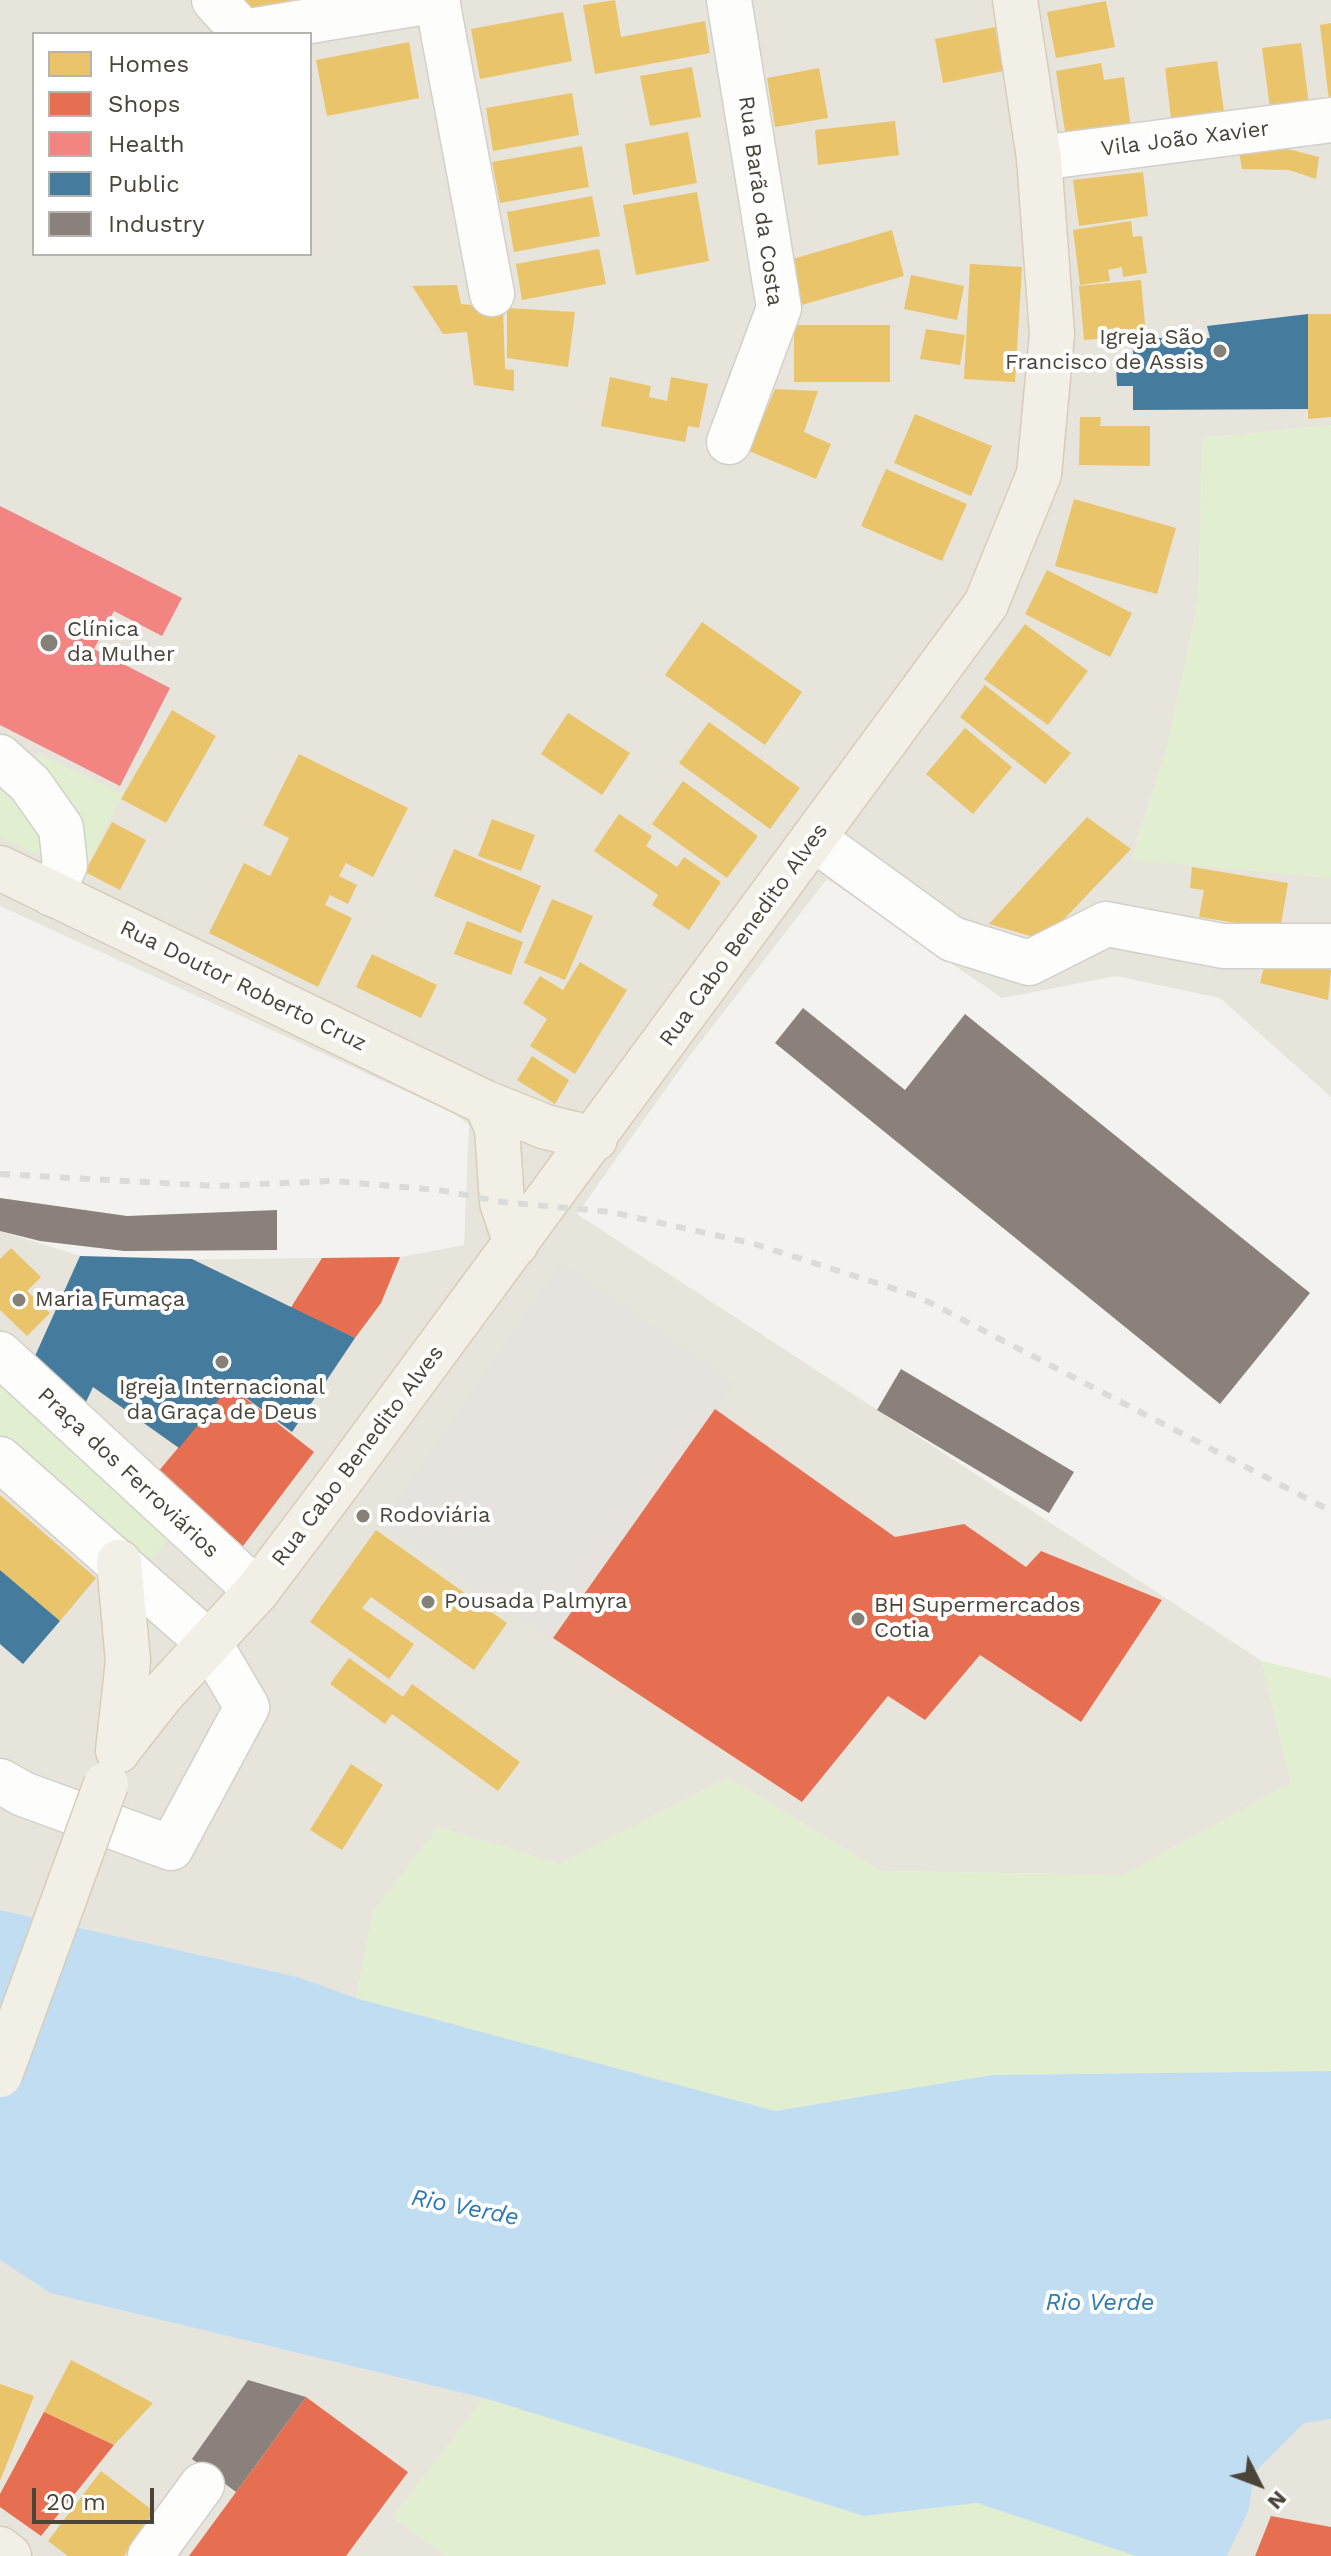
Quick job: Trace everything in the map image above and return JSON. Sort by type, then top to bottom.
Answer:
[{"type":"main road","name":"Rua Cabo Benedito Alves","points":[[113,1766],[162,1694],[257,1591],[584,1153],[986,604],[1039,474],[1052,334],[1039,158],[1015,0]]},
{"type":"main road","name":"Rua Doutor Roberto Cruz","points":[[0,868],[486,1103],[546,1127],[584,1153]]},
{"type":"main road","points":[[486,1103],[497,1128],[502,1202],[516,1244]]},
{"type":"main road","points":[[501,1166],[584,1153]]},
{"type":"main road","points":[[0,2075],[113,1766],[128,1661],[119,1562]]},
{"type":"main road","points":[[0,2549],[9,2556]]},
{"type":"street","points":[[214,0],[243,32],[438,0],[492,294]]},
{"type":"street","name":"Rua Barão da Costa","points":[[729,0],[779,308],[729,442]]},
{"type":"street","name":"Vila João Xavier","points":[[1039,158],[1331,120]]},
{"type":"street","points":[[0,757],[30,784],[61,828],[65,865],[52,894]]},
{"type":"street","points":[[814,839],[952,939],[1029,963],[1106,924],[1223,946],[1331,946]]},
{"type":"street","name":"Praça dos Ferroviários","points":[[0,1354],[257,1591]]},
{"type":"street","points":[[0,1459],[210,1644],[247,1707],[171,1848],[23,1794],[0,1781]]},
{"type":"street","points":[[150,2556],[202,2485]]},
{"type":"shaded area","points":[[0,0],[1331,0],[1331,425],[1203,438],[1198,603],[1169,741],[1132,859],[1331,878],[1331,1097],[1220,998],[1116,976],[1002,998],[827,879],[685,1062],[577,1214],[1262,1661],[1291,1783],[1124,1875],[881,1871],[728,1778],[560,1864],[438,1827],[374,1911],[356,1998],[298,1977],[0,1910],[0,1434],[144,1566],[0,1375],[0,1231],[81,1256],[154,1260],[400,1257],[464,1245],[469,1125],[453,1113],[0,906]],"holes":[[[715,1410],[895,1537],[964,1524],[1026,1567],[1041,1551],[1162,1600],[1081,1722],[980,1655],[925,1720],[888,1696],[802,1802],[554,1638]]]},
{"type":"shaded area","points":[[561,1263],[734,1384],[553,1638],[381,1524]]},
{"type":"shaded area","points":[[0,2260],[50,2293],[484,2398],[393,2517],[447,2556],[0,2556]]},
{"type":"shaded area","points":[[1331,2419],[1331,2556],[1227,2556],[1248,2512],[1254,2472],[1304,2422]]},
{"type":"green space","points":[[1331,425],[1331,878],[1132,860],[1169,741],[1198,603],[1203,438]]},
{"type":"green space","points":[[37,753],[123,794],[83,875],[29,766]]},
{"type":"green space","points":[[0,775],[31,801],[54,863],[0,837]]},
{"type":"green space","points":[[0,1375],[174,1534],[145,1566],[0,1434]]},
{"type":"green space","points":[[1262,1661],[1331,1678],[1331,2071],[992,2075],[775,2111],[356,1998],[374,1911],[438,1827],[560,1864],[728,1778],[881,1871],[1124,1875],[1291,1783]]},
{"type":"green space","points":[[484,2398],[864,2516],[977,2503],[1136,2556],[447,2556],[393,2517]]},
{"type":"water","name":"Rio Verde","points":[[0,1910],[298,1977],[356,1998],[775,2111],[992,2075],[1331,2071],[1331,2419],[1304,2423],[1255,2472],[1248,2512],[1227,2556],[1136,2556],[977,2503],[864,2516],[484,2398],[50,2293],[0,2260]]},
{"type":"building: Homes","points":[[243,0],[325,0],[254,13]]},
{"type":"building: Homes","points":[[615,0],[621,37],[705,21],[710,53],[595,74],[583,5]]},
{"type":"building: Homes","points":[[1106,1],[1115,47],[1056,58],[1047,12]]},
{"type":"building: Homes","points":[[563,12],[572,61],[480,79],[471,29]]},
{"type":"building: Homes","points":[[1331,23],[1331,100],[1329,100],[1320,25]]},
{"type":"building: Homes","points":[[995,27],[1003,71],[943,83],[935,39]]},
{"type":"building: Homes","points":[[409,42],[419,98],[327,116],[316,60]]},
{"type":"building: Homes","points":[[1301,43],[1309,104],[1270,109],[1262,48]]},
{"type":"building: Homes","points":[[1217,61],[1225,119],[1172,126],[1165,68]]},
{"type":"building: Homes","points":[[1101,63],[1104,80],[1124,77],[1132,135],[1067,145],[1056,71]]},
{"type":"building: Homes","points":[[692,67],[701,117],[650,126],[640,76]]},
{"type":"building: Homes","points":[[819,68],[828,118],[775,127],[767,78]]},
{"type":"building: Homes","points":[[572,93],[579,135],[493,151],[486,108]]},
{"type":"building: Homes","points":[[895,121],[899,155],[818,165],[815,130]]},
{"type":"building: Homes","points":[[688,132],[697,183],[633,195],[625,144]]},
{"type":"building: Homes","points":[[582,146],[589,187],[500,203],[492,162]]},
{"type":"building: Homes","points":[[1280,147],[1319,157],[1316,179],[1289,170],[1242,169],[1239,152]]},
{"type":"building: Homes","points":[[1143,172],[1148,216],[1079,226],[1073,180]]},
{"type":"building: Homes","points":[[697,192],[709,261],[636,275],[623,205]]},
{"type":"building: Homes","points":[[592,196],[600,236],[514,252],[507,212]]},
{"type":"building: Homes","points":[[1131,221],[1133,237],[1142,236],[1147,273],[1123,277],[1122,267],[1108,270],[1110,281],[1080,285],[1073,230]]},
{"type":"building: Homes","points":[[892,230],[904,276],[798,306],[786,261]]},
{"type":"building: Homes","points":[[599,249],[606,284],[522,300],[516,264]]},
{"type":"building: Homes","points":[[970,264],[1022,267],[1015,382],[964,379]]},
{"type":"building: Homes","points":[[911,275],[964,286],[957,320],[904,309]]},
{"type":"building: Homes","points":[[1141,280],[1146,335],[1084,340],[1079,286]]},
{"type":"building: Homes","points":[[457,285],[461,304],[503,308],[505,369],[514,370],[514,391],[474,385],[467,332],[443,334],[412,286]]},
{"type":"building: Homes","points":[[507,308],[575,312],[568,367],[507,358]]},
{"type":"building: Homes","points":[[1308,314],[1331,314],[1331,417],[1308,419]]},
{"type":"building: Homes","points":[[794,325],[890,325],[890,382],[794,382]]},
{"type":"building: Homes","points":[[926,329],[965,335],[960,365],[920,359]]},
{"type":"building: Homes","points":[[610,377],[651,386],[649,397],[667,401],[671,377],[708,384],[699,428],[688,426],[685,442],[601,426]]},
{"type":"building: Homes","points":[[775,389],[818,391],[804,432],[831,444],[816,479],[749,451]]},
{"type":"building: Homes","points":[[915,414],[992,446],[971,496],[894,463]]},
{"type":"building: Homes","points":[[1080,417],[1101,417],[1100,426],[1150,426],[1150,466],[1079,465]]},
{"type":"building: Homes","points":[[886,469],[967,504],[942,561],[861,526]]},
{"type":"building: Homes","points":[[1074,499],[1176,528],[1157,594],[1055,566]]},
{"type":"building: Homes","points":[[1047,570],[1132,613],[1110,657],[1025,614]]},
{"type":"building: Homes","points":[[702,622],[802,692],[765,745],[665,675]]},
{"type":"building: Homes","points":[[1025,624],[1088,671],[1048,725],[984,679]]},
{"type":"building: Homes","points":[[985,685],[1071,753],[1045,784],[960,717]]},
{"type":"building: Homes","points":[[172,710],[216,736],[166,823],[121,799]]},
{"type":"building: Homes","points":[[568,713],[630,753],[602,795],[541,754]]},
{"type":"building: Homes","points":[[709,722],[800,788],[770,829],[679,763]]},
{"type":"building: Homes","points":[[965,728],[1012,767],[973,814],[926,774]]},
{"type":"building: Homes","points":[[299,754],[408,808],[373,877],[346,863],[339,876],[357,885],[348,904],[330,895],[325,905],[352,918],[318,987],[209,933],[244,863],[270,876],[289,838],[263,825]]},
{"type":"building: Homes","points":[[683,781],[758,836],[727,878],[652,824]]},
{"type":"building: Homes","points":[[619,814],[652,836],[646,846],[677,867],[684,857],[721,882],[689,930],[652,905],[658,895],[594,851]]},
{"type":"building: Homes","points":[[1087,817],[1131,849],[1044,940],[989,924]]},
{"type":"building: Homes","points":[[492,819],[535,835],[521,871],[478,856]]},
{"type":"building: Homes","points":[[112,822],[146,840],[120,890],[85,872]]},
{"type":"building: Homes","points":[[454,849],[541,886],[521,933],[434,896]]},
{"type":"building: Homes","points":[[1192,867],[1288,883],[1280,930],[1199,917],[1204,890],[1190,888]]},
{"type":"building: Homes","points":[[552,899],[593,916],[565,980],[524,963]]},
{"type":"building: Homes","points":[[467,921],[523,942],[511,975],[454,954]]},
{"type":"building: Homes","points":[[372,954],[437,985],[421,1018],[356,987]]},
{"type":"building: Homes","points":[[1267,955],[1331,970],[1328,1000],[1260,983]]},
{"type":"building: Homes","points":[[580,962],[627,990],[575,1074],[530,1046],[547,1019],[523,1003],[540,976],[563,990]]},
{"type":"building: Homes","points":[[532,1056],[569,1080],[555,1104],[517,1080]]},
{"type":"building: Homes","name":"Maria Fumaça","points":[[11,1248],[41,1277],[27,1291],[50,1313],[27,1336],[0,1310],[0,1259]]},
{"type":"building: Homes","points":[[0,1495],[96,1578],[60,1621],[0,1570]]},
{"type":"building: Homes","name":"Pousada Palmyra","points":[[376,1530],[507,1623],[474,1670],[371,1597],[362,1608],[414,1644],[389,1679],[310,1622]]},
{"type":"building: Homes","points":[[349,1658],[403,1697],[412,1684],[520,1762],[498,1791],[392,1714],[385,1724],[330,1684]]},
{"type":"building: Homes","points":[[351,1764],[383,1785],[342,1850],[310,1830]]},
{"type":"building: Homes","points":[[71,2360],[153,2403],[114,2445],[44,2412]]},
{"type":"building: Homes","points":[[0,2384],[34,2396],[0,2481]]},
{"type":"building: Homes","points":[[101,2471],[156,2513],[124,2556],[68,2556],[48,2541]]},
{"type":"building: Shops","points":[[400,1257],[381,1303],[355,1338],[290,1309],[322,1258]]},
{"type":"building: Shops","points":[[230,1386],[314,1452],[243,1546],[157,1473]]},
{"type":"building: Shops","name":"BH Supermercados Cotia","points":[[715,1409],[895,1537],[964,1524],[1026,1567],[1041,1551],[1162,1600],[1081,1722],[980,1655],[925,1720],[888,1696],[802,1802],[553,1638]]},
{"type":"building: Shops","points":[[306,2397],[408,2472],[346,2556],[189,2556]]},
{"type":"building: Shops","points":[[44,2412],[114,2445],[41,2536],[0,2507],[0,2494]]},
{"type":"building: Shops","points":[[1271,2516],[1331,2527],[1331,2556],[1255,2556]]},
{"type":"building: Health","name":"Clínica da Mulher","points":[[0,506],[182,598],[162,636],[114,611],[94,649],[170,688],[120,786],[0,725]]},
{"type":"building: Public","name":"Igreja São Francisco de Assis","points":[[1308,314],[1308,409],[1133,410],[1133,386],[1117,386],[1116,364],[1133,363],[1133,338],[1210,338],[1207,326]]},
{"type":"building: Public","name":"Igreja Internacional da Graça de Deus","points":[[80,1256],[192,1259],[355,1338],[292,1432],[230,1386],[179,1448],[93,1387],[86,1402],[35,1356]]},
{"type":"building: Public","points":[[0,1570],[60,1621],[23,1664],[0,1644]]},
{"type":"building: Industry","points":[[803,1008],[905,1090],[965,1014],[1310,1293],[1220,1404],[775,1043]]},
{"type":"building: Industry","points":[[0,1198],[127,1216],[277,1210],[277,1250],[124,1251],[40,1241],[0,1231]]},
{"type":"building: Industry","points":[[901,1369],[1074,1472],[1049,1513],[877,1410]]},
{"type":"building: Industry","points":[[248,2380],[306,2397],[236,2492],[192,2459]]},
{"type":"railway","points":[[0,1174],[216,1186],[332,1181],[439,1190],[502,1202],[611,1212],[751,1243],[917,1296],[1331,1511]]},
{"type":"place","name":"Igreja São Francisco de Assis","points":[[1220,351]]},
{"type":"place","name":"Clínica da Mulher","points":[[49,643]]},
{"type":"place","name":"Maria Fumaça","points":[[19,1300]]},
{"type":"place","name":"Igreja Internacional da Graça de Deus","points":[[222,1362]]},
{"type":"place","name":"Rodoviária","points":[[363,1516]]},
{"type":"place","name":"Pousada Palmyra","points":[[428,1602]]},
{"type":"place","name":"BH Supermercados Cotia","points":[[858,1619]]}]
